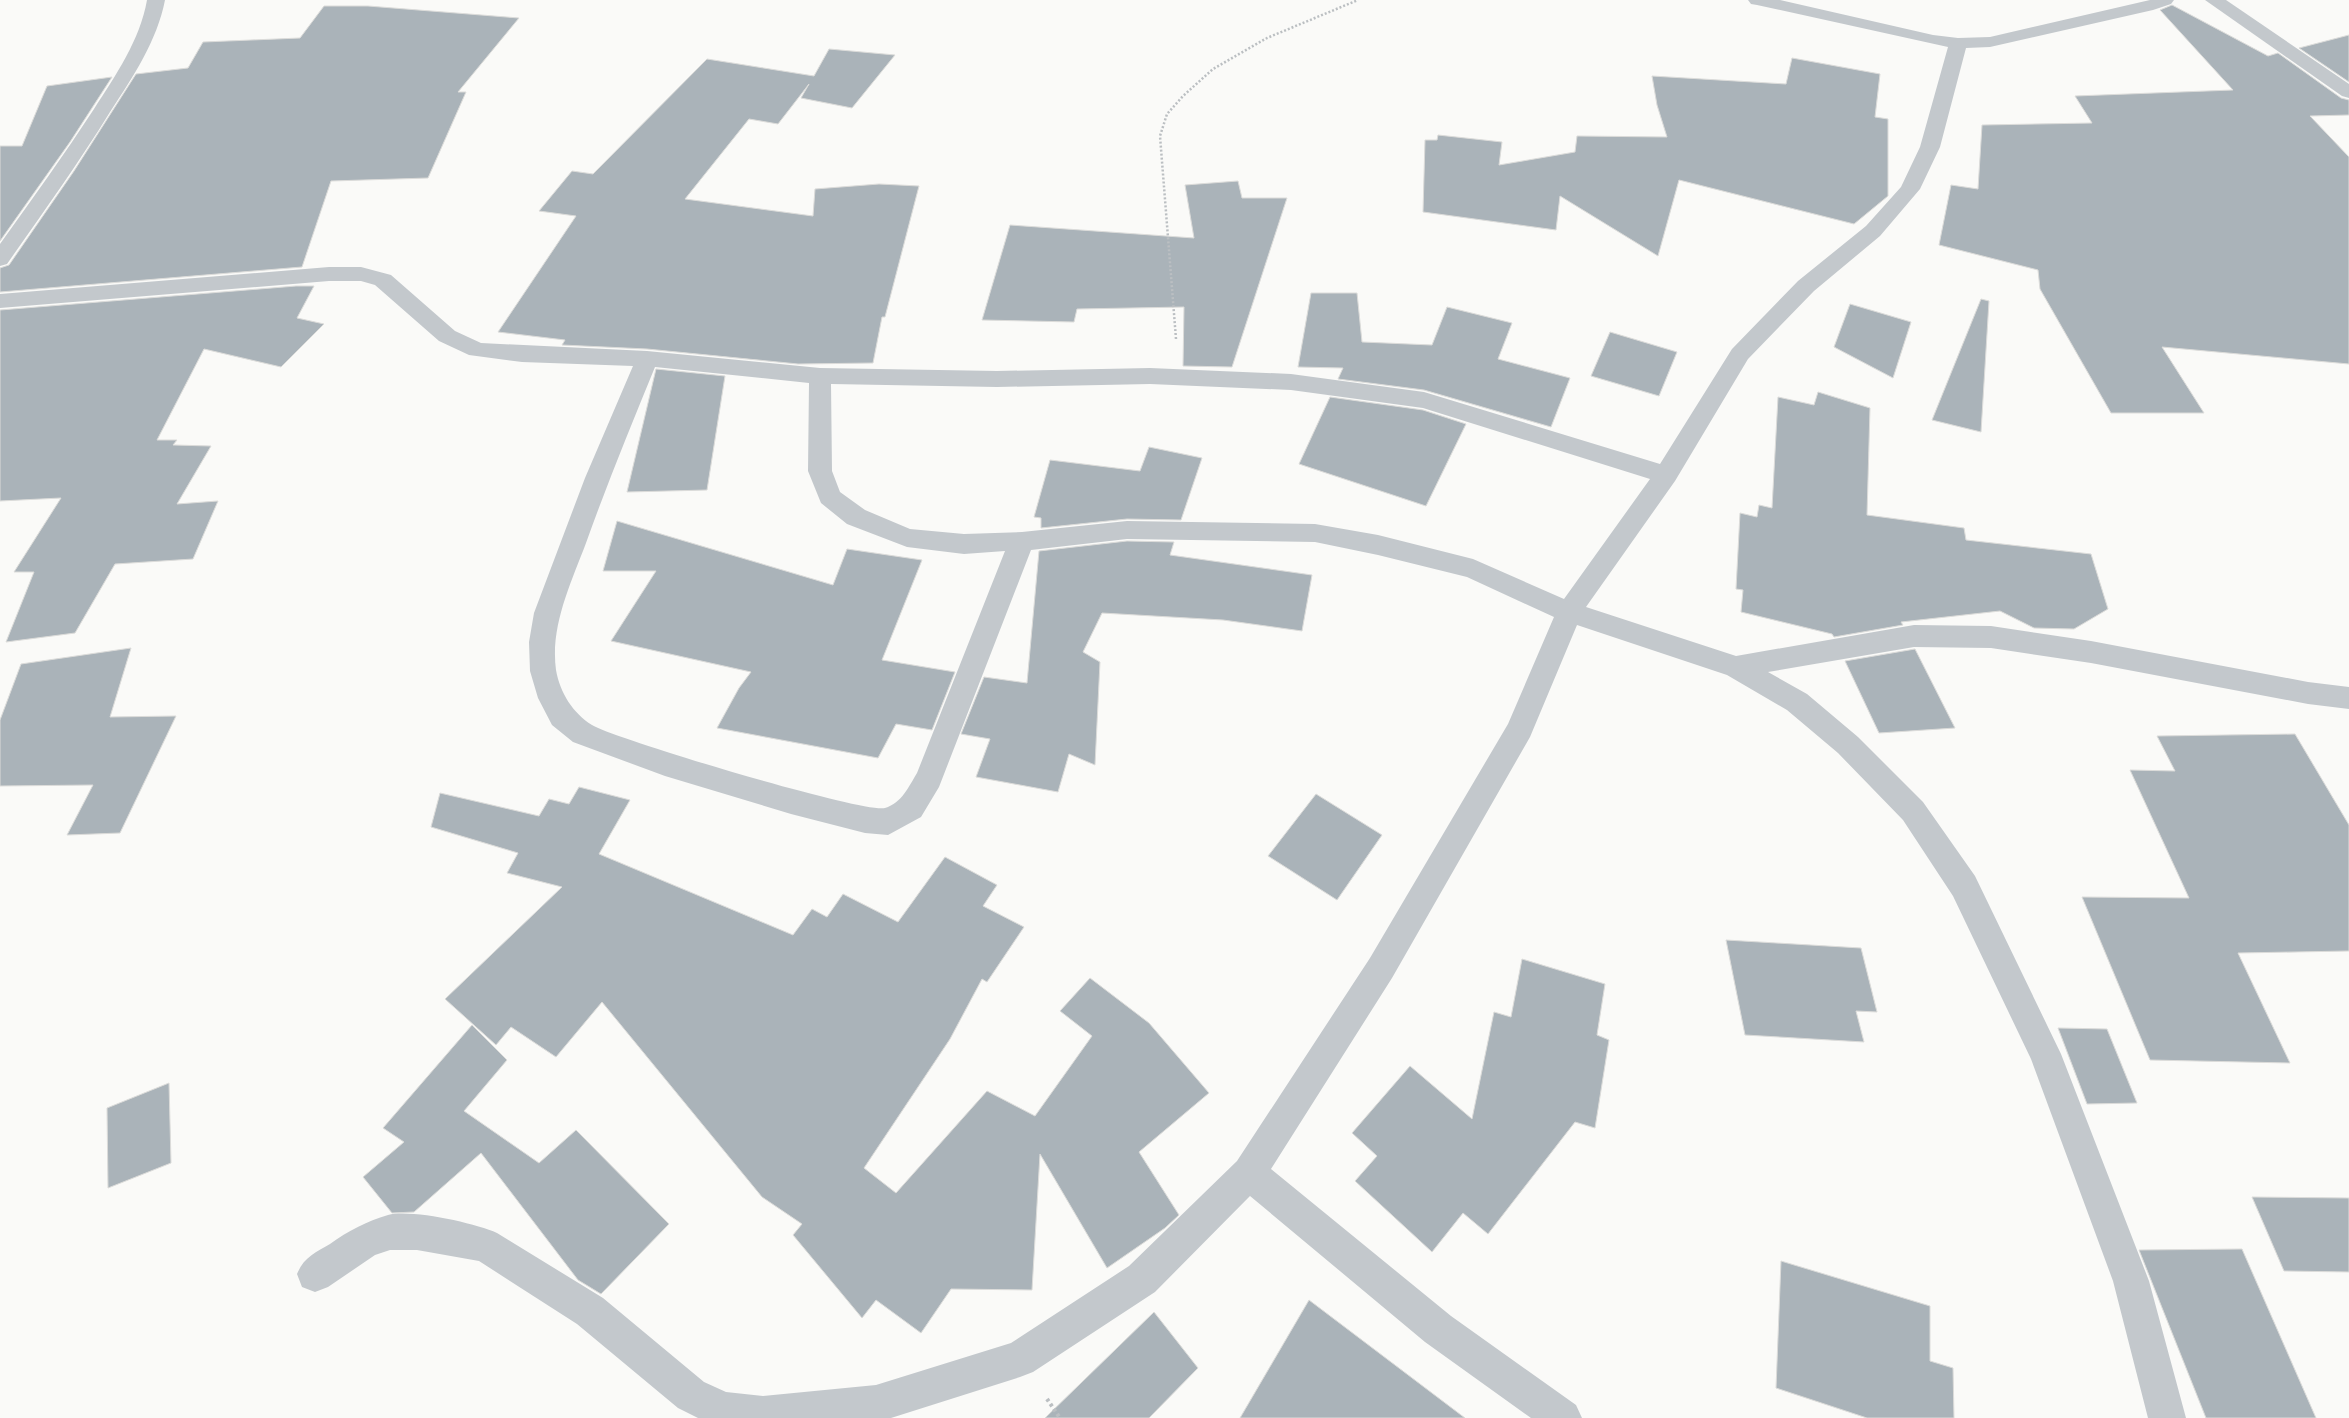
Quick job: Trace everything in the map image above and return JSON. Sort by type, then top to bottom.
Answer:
[{"type":"street","points":[[0,259],[117,88],[149,31],[156,0]]},
{"type":"street","points":[[1757,0],[1933,40],[1958,43],[1990,42],[2153,5],[2165,0]]},
{"type":"street","points":[[2214,0],[2349,92]]},
{"type":"street","points":[[315,1274],[365,1241],[390,1232],[417,1232],[485,1246],[590,1311],[690,1395],[724,1411],[763,1414],[876,1404],[1020,1359],[1142,1279],[1249,1173],[1381,968],[1520,729],[1569,612],[1666,475],[1740,354],[1806,286],[1873,230],[1910,189],[1930,147],[1958,43]]},
{"type":"street","points":[[0,301],[329,274],[361,274],[383,280],[447,336],[477,350],[522,354],[647,359],[820,376],[997,380],[1150,376],[1291,382],[1424,400],[1666,475]]},
{"type":"street","points":[[647,359],[597,478],[547,613],[544,632],[543,671],[552,698],[562,717],[583,734],[665,764],[791,801],[865,820],[888,822],[911,808],[929,778],[1022,541]]},
{"type":"street","points":[[820,376],[820,471],[830,497],[856,517],[907,538],[964,544],[1022,541],[1127,530],[1315,533],[1378,545],[1473,569],[1569,612],[1736,667],[1797,702],[1848,745],[1913,811],[1964,886],[2045,1054],[2131,1281],[2167,1418]]},
{"type":"street","points":[[1736,667],[1914,636],[1991,637],[2091,652],[2308,693],[2349,698]]},
{"type":"street","points":[[1249,1173],[1438,1330],[1563,1418]]},
{"type":"path","points":[[1180,378],[1160,136],[1167,114],[1183,96],[1213,69],[1267,38],[1358,0]]},
{"type":"building","points":[[2172,5],[2268,56],[2278,53],[2341,98],[2349,100],[2349,115],[2310,116],[2349,157],[2349,364],[2162,347],[2204,413],[2111,413],[2040,289],[2038,270],[1939,245],[1951,185],[1978,189],[1982,125],[2092,123],[2075,96],[2233,90],[2160,10]]},
{"type":"building","points":[[324,6],[368,6],[519,18],[458,92],[466,92],[428,178],[331,181],[302,267],[0,292],[0,268],[9,265],[74,171],[136,74],[188,68],[203,42],[300,38]]},
{"type":"building","points":[[2349,35],[2349,82],[2299,48]]},
{"type":"building","points":[[829,49],[895,55],[852,108],[801,98],[809,84],[778,124],[749,119],[685,199],[813,216],[815,189],[879,184],[919,186],[885,317],[882,317],[873,363],[798,364],[647,349],[562,345],[565,340],[498,332],[576,216],[539,211],[572,171],[593,174],[707,59],[814,76]]},
{"type":"building","points":[[1792,58],[1880,74],[1875,117],[1888,119],[1888,196],[1854,224],[1679,180],[1658,256],[1560,196],[1556,230],[1423,212],[1425,140],[1437,140],[1438,135],[1502,142],[1499,165],[1575,152],[1577,136],[1667,137],[1657,105],[1652,76],[1786,84]]},
{"type":"building","points":[[112,77],[70,142],[0,241],[0,146],[22,146],[47,86]]},
{"type":"building","points":[[1238,181],[1242,198],[1287,198],[1232,367],[1183,366],[1184,307],[1077,309],[1074,322],[982,320],[1010,225],[1194,238],[1185,185]]},
{"type":"building","points":[[314,286],[297,318],[324,324],[281,367],[204,349],[157,440],[177,440],[173,445],[211,446],[177,504],[218,501],[193,559],[115,564],[75,633],[6,642],[34,572],[14,572],[61,498],[0,501],[0,310]]},
{"type":"building","points":[[1311,293],[1357,293],[1362,342],[1432,345],[1447,307],[1512,323],[1498,359],[1570,378],[1551,427],[1424,390],[1338,379],[1343,368],[1298,367]]},
{"type":"building","points":[[1981,299],[1989,301],[1981,432],[1932,420]]},
{"type":"building","points":[[1850,304],[1911,322],[1893,378],[1834,347]]},
{"type":"building","points":[[1610,332],[1677,352],[1659,396],[1591,376]]},
{"type":"building","points":[[656,369],[725,376],[707,490],[627,492]]},
{"type":"building","points":[[1818,392],[1870,408],[1867,515],[1964,528],[1966,540],[2091,554],[2108,609],[2074,629],[2034,628],[2000,611],[1901,622],[1903,625],[1834,637],[1832,634],[1741,612],[1743,590],[1736,589],[1740,513],[1757,517],[1759,505],[1772,508],[1778,397],[1814,405]]},
{"type":"building","points":[[1330,397],[1423,410],[1466,424],[1426,506],[1299,464]]},
{"type":"building","points":[[1149,447],[1202,458],[1181,520],[1127,519],[1041,528],[1041,518],[1034,517],[1050,460],[1140,471]]},
{"type":"building","points":[[617,521],[833,585],[847,549],[922,560],[882,660],[955,672],[932,730],[896,724],[878,758],[717,728],[739,688],[751,672],[611,641],[656,571],[603,571]]},
{"type":"building","points":[[1127,541],[1174,542],[1170,555],[1312,575],[1302,631],[1223,620],[1102,613],[1083,652],[1100,662],[1095,765],[1069,754],[1058,792],[976,777],[990,739],[961,734],[984,677],[1027,683],[1039,551]]},
{"type":"building","points":[[131,648],[110,717],[176,716],[120,833],[67,835],[93,785],[0,786],[0,720],[21,664]]},
{"type":"building","points":[[1915,649],[1955,728],[1879,733],[1845,661]]},
{"type":"building","points":[[2295,734],[2349,825],[2349,951],[2238,953],[2290,1063],[2150,1060],[2082,897],[2189,898],[2130,770],[2175,771],[2157,736]]},
{"type":"building","points":[[579,787],[630,800],[599,854],[793,935],[812,909],[827,917],[843,894],[898,922],[945,857],[997,885],[983,906],[1024,927],[987,982],[982,979],[950,1039],[864,1168],[896,1193],[987,1091],[1035,1116],[1092,1036],[1060,1011],[1090,978],[1149,1023],[1209,1093],[1139,1152],[1179,1215],[1165,1228],[1107,1268],[1040,1154],[1032,1290],[951,1289],[921,1333],[876,1300],[862,1318],[793,1235],[802,1224],[762,1197],[602,1002],[556,1057],[511,1027],[496,1045],[445,999],[562,887],[507,873],[518,853],[431,827],[440,793],[539,816],[549,799],[569,804]]},
{"type":"building","points":[[1316,794],[1382,835],[1337,900],[1268,856]]},
{"type":"building","points":[[1726,940],[1861,948],[1877,1012],[1856,1011],[1864,1042],[1745,1035]]},
{"type":"building","points":[[1522,959],[1605,984],[1597,1035],[1609,1040],[1595,1128],[1575,1122],[1488,1234],[1463,1213],[1432,1252],[1355,1181],[1377,1156],[1352,1133],[1410,1066],[1472,1119],[1494,1012],[1511,1017]]},
{"type":"building","points":[[472,1025],[507,1060],[464,1111],[539,1163],[576,1130],[669,1224],[601,1294],[578,1280],[481,1153],[414,1212],[392,1213],[363,1177],[404,1142],[383,1128]]},
{"type":"building","points":[[2058,1028],[2107,1029],[2137,1103],[2087,1104]]},
{"type":"building","points":[[169,1083],[171,1163],[108,1188],[107,1108]]},
{"type":"building","points":[[2252,1197],[2349,1198],[2349,1272],[2284,1271]]},
{"type":"building","points":[[2242,1249],[2316,1418],[2206,1418],[2139,1250]]},
{"type":"building","points":[[1781,1261],[1930,1306],[1930,1361],[1953,1368],[1954,1418],[1867,1418],[1776,1388]]},
{"type":"building","points":[[1309,1300],[1465,1418],[1240,1418]]},
{"type":"building","points":[[1154,1312],[1198,1368],[1149,1418],[1045,1418]]}]
